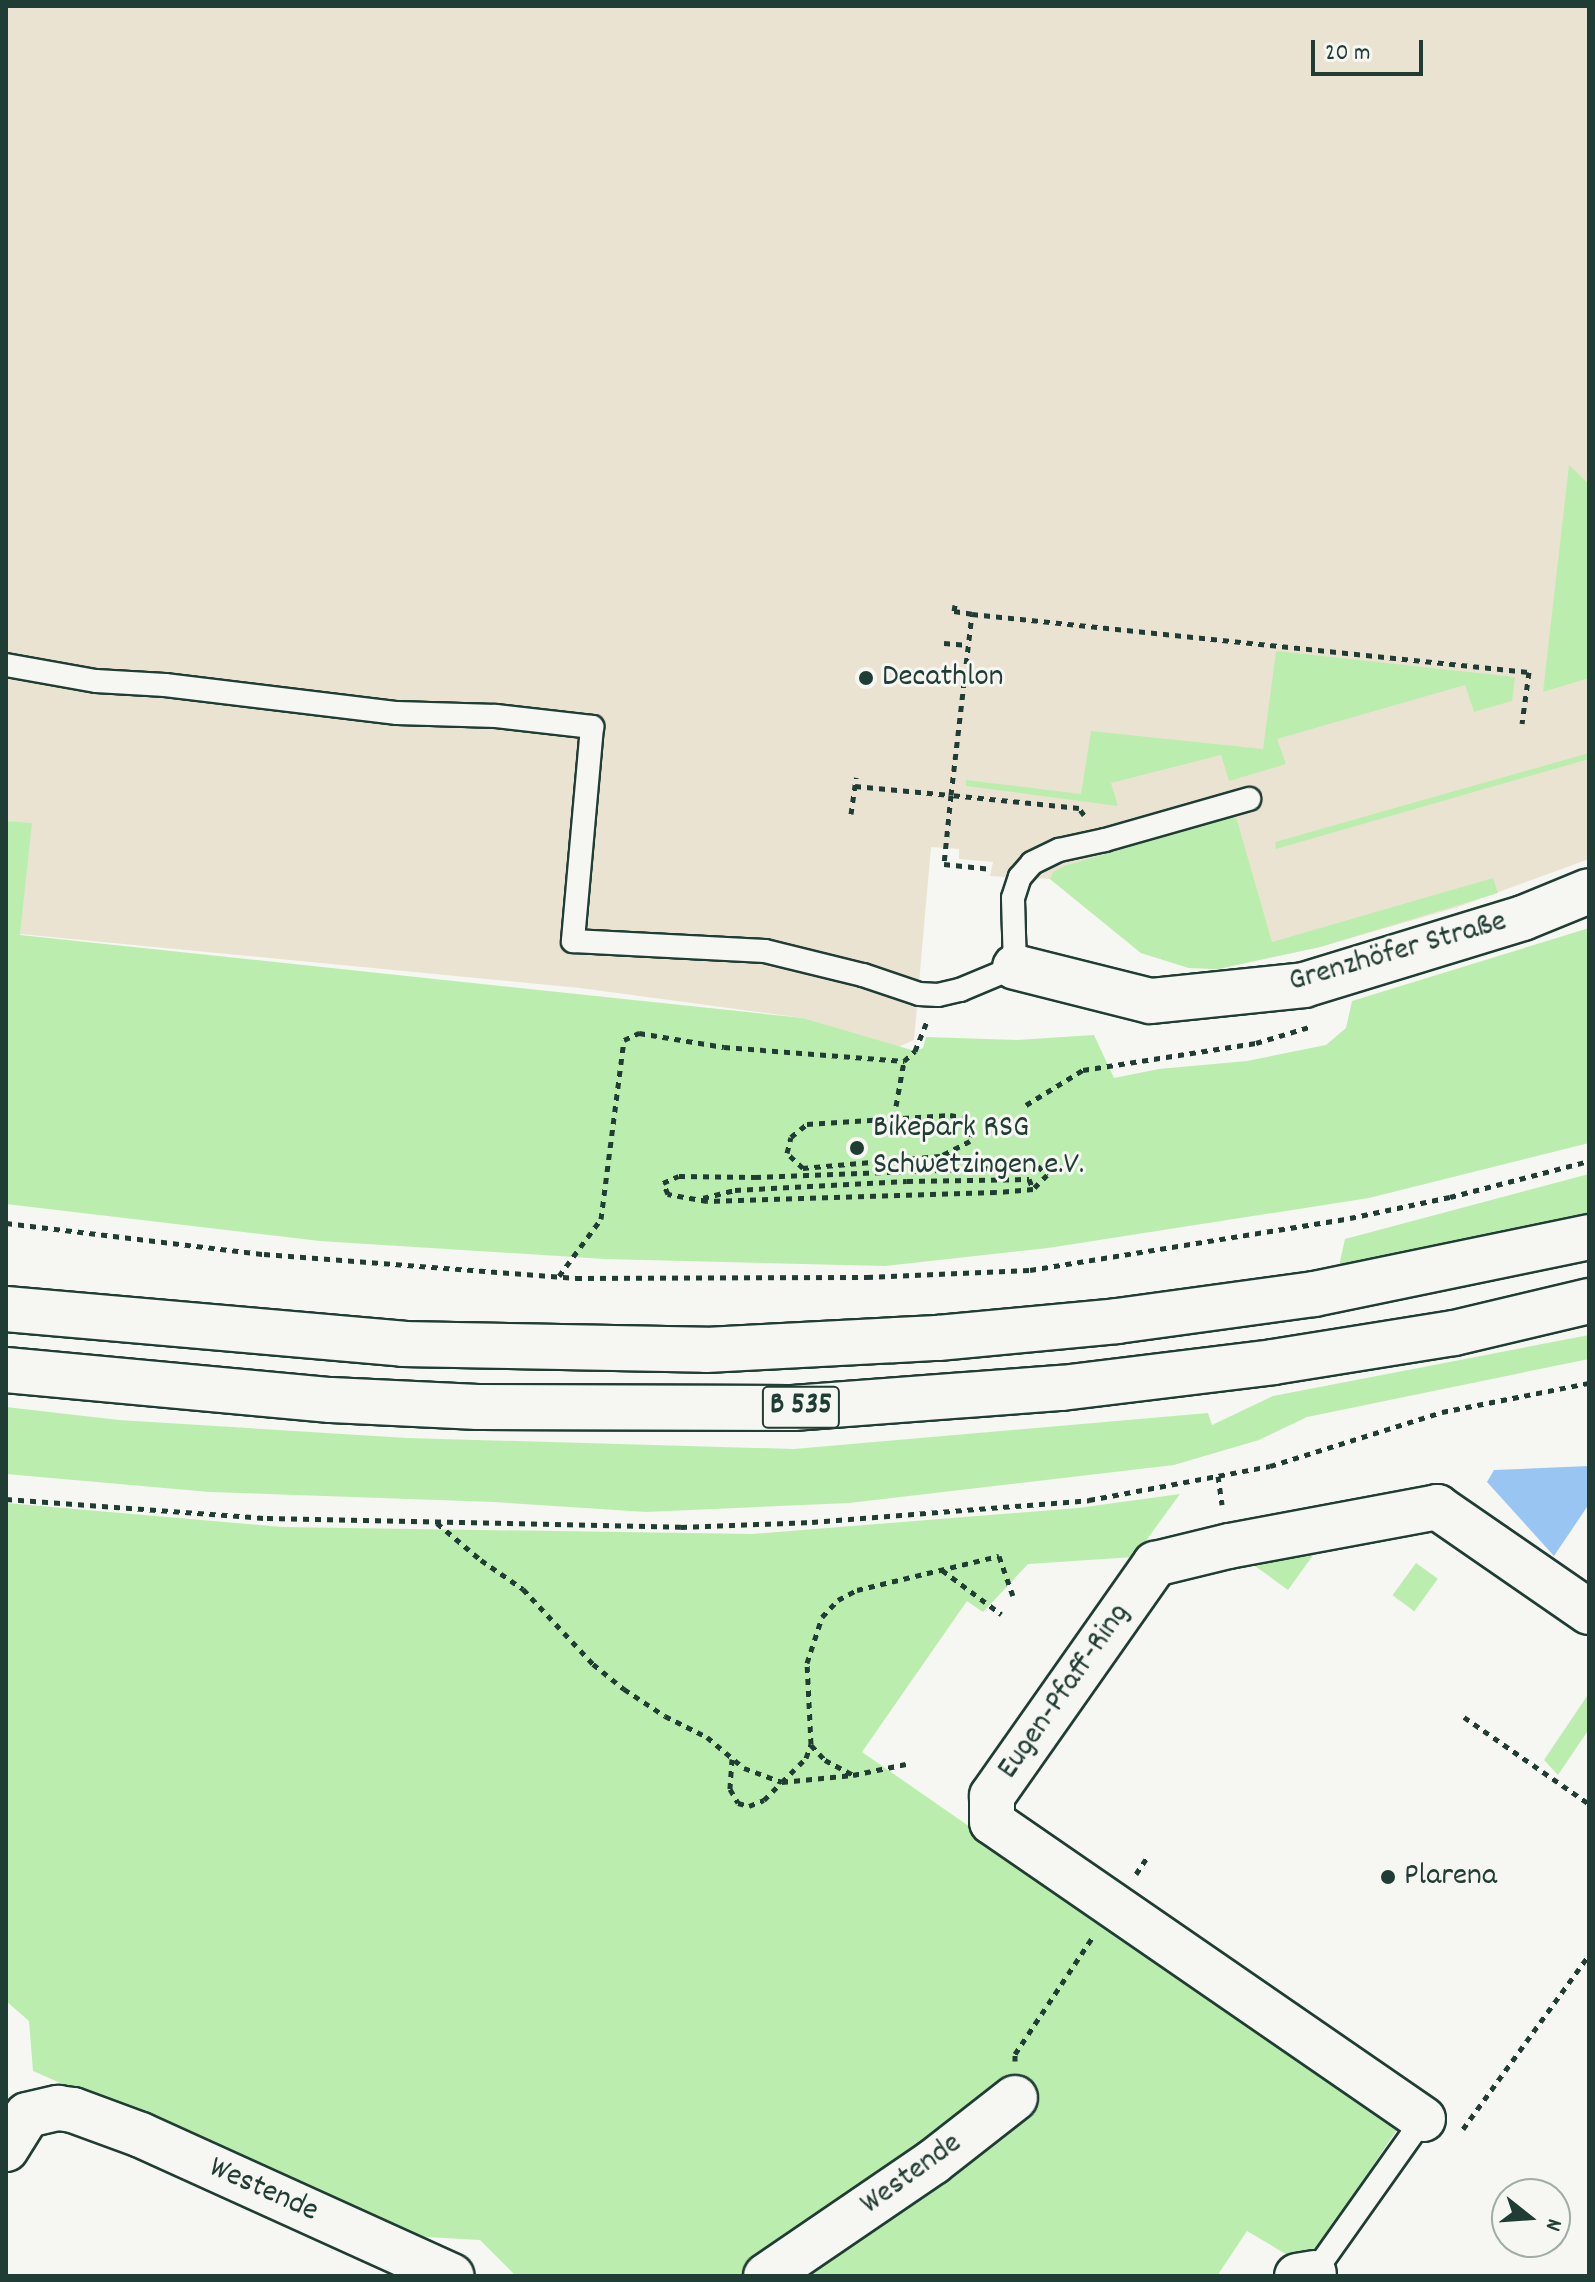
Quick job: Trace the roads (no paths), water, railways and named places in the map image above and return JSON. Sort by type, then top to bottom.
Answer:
[{"type":"main road","name":"Grenzhöfer Straße","points":[[1015,967],[1150,1001],[1304,985],[1523,918],[1589,891]]},
{"type":"main road","name":"B 535","points":[[6,1309],[403,1344],[720,1349],[938,1338],[1117,1321],[1314,1294],[1589,1237]]},
{"type":"main road","name":"B 535","points":[[6,1370],[140,1385],[448,1406],[793,1408],[1089,1385],[1260,1364],[1454,1333],[1589,1301]]},
{"type":"main road","name":"Eugen-Pfaff-Ring","points":[[1440,2130],[1115,1903],[992,1822],[992,1796],[1155,1564],[1229,1546],[1437,1507],[1589,1612]]},
{"type":"main road","name":"Westende","points":[[6,2089],[141,2135],[452,2276]]},
{"type":"main road","name":"Westende","points":[[766,2276],[933,2162],[1015,2098]]},
{"type":"main road","points":[[6,2149],[27,2115],[65,2109]]},
{"type":"lane","points":[[6,665],[96,681],[165,685],[383,711],[496,716],[592,727],[573,941],[765,951],[863,975],[919,994],[938,995],[960,990],[1015,967],[1013,898],[1020,877],[1032,863],[1059,850],[1249,799]]},
{"type":"lane","points":[[1306,2274],[1440,2130]]},
{"type":"water","points":[[1589,1466],[1589,1504],[1554,1556],[1487,1482],[1494,1470]]},
{"type":"place","name":"Decathlon","points":[[866,678]]},
{"type":"place","name":"Bikepark RSG Schwetzingen e.V.","points":[[857,1148]]},
{"type":"place","name":"Plarena","points":[[1388,1877]]}]
